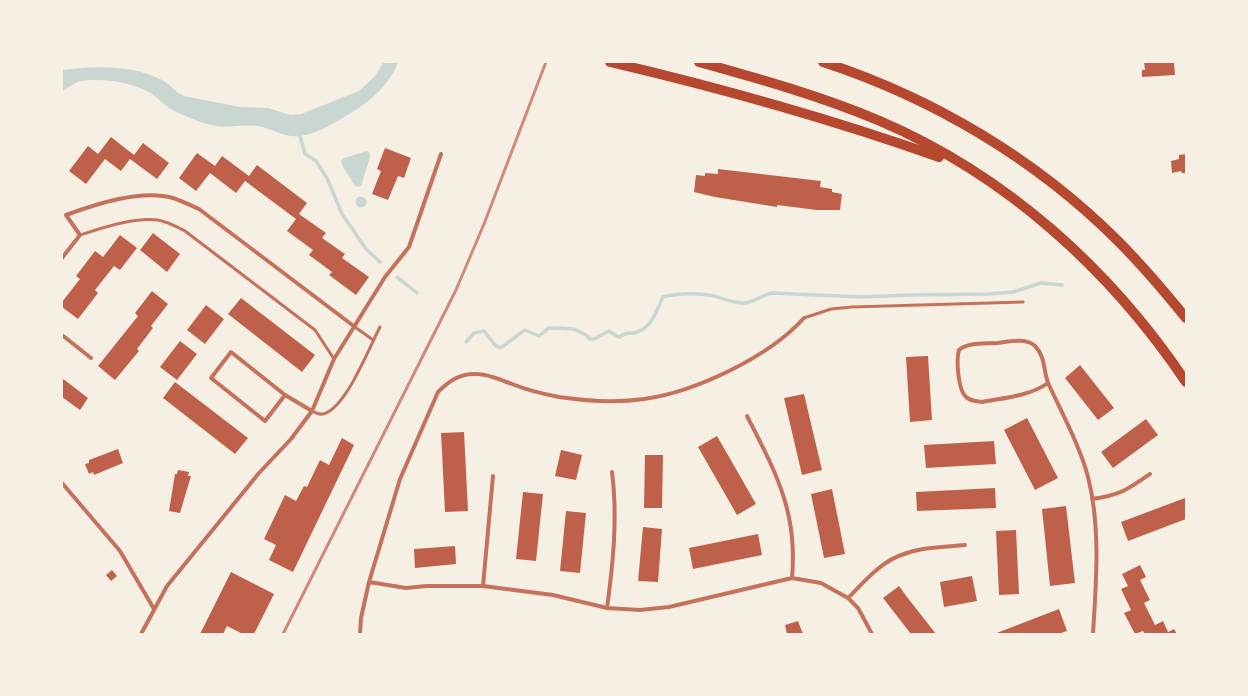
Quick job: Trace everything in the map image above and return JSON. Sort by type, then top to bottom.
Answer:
[{"type":"highway","points":[[610,62],[676,77],[818,117],[883,137],[964,166]]},
{"type":"highway","points":[[699,62],[764,80],[831,102],[881,122],[964,166],[1002,190],[1058,234],[1089,262],[1156,341],[1186,382]]},
{"type":"highway","points":[[823,62],[897,90],[950,116],[1024,162],[1085,210],[1118,241],[1186,318]]},
{"type":"street","points":[[141,634],[167,586],[259,473],[291,439],[312,411],[334,359],[385,277],[408,247],[441,154]]},
{"type":"street","points":[[62,258],[80,235],[66,215],[92,205],[144,196],[172,198],[199,209],[355,327]]},
{"type":"street","points":[[360,634],[361,618],[369,582],[410,453],[438,392],[447,383],[468,374],[486,374],[514,385],[558,397],[614,401],[643,400],[667,395],[690,387],[752,359],[769,349],[804,318]]},
{"type":"street","points":[[62,335],[91,358]]},
{"type":"street","points":[[1048,383],[1040,388],[1025,393],[982,402],[974,401],[967,398],[961,390],[958,364],[959,350],[963,347],[972,345],[1018,341],[1030,343],[1035,346],[1043,359],[1048,383],[1065,418],[1088,477],[1092,500],[1096,546],[1093,634]]},
{"type":"street","points":[[285,395],[265,421],[211,378],[231,352],[285,395],[312,411]]},
{"type":"street","points":[[747,416],[776,474],[787,503],[793,540],[792,578]]},
{"type":"street","points":[[606,608],[615,523],[615,494],[612,472]]},
{"type":"street","points":[[1092,500],[1114,496],[1128,489],[1150,474]]},
{"type":"street","points":[[483,586],[493,476]]},
{"type":"street","points":[[62,483],[120,551],[154,609]]},
{"type":"street","points":[[848,598],[871,575],[903,554],[926,549],[965,545]]},
{"type":"street","points":[[369,582],[406,588],[427,586],[483,586],[546,594],[606,608],[640,610],[669,607],[792,578],[821,583],[848,598],[858,608],[872,634]]},
{"type":"lane","points":[[80,235],[112,224],[142,220],[164,221],[185,231],[315,330],[334,359]]},
{"type":"lane","points":[[804,318],[831,309],[852,307],[1023,302]]},
{"type":"lane","points":[[355,327],[373,340]]},
{"type":"lane","points":[[312,411],[320,414],[327,413],[345,395],[380,327]]},
{"type":"shaded area","points":[[384,62],[398,62],[390,78],[371,99],[364,105],[325,128],[300,136],[285,135],[267,128],[256,126],[216,126],[207,124],[175,111],[145,90],[136,86],[118,82],[98,80],[81,81],[62,91],[62,70],[100,67],[125,69],[138,71],[162,80],[184,96],[240,107],[268,108],[290,115],[301,114],[359,91],[374,77]]},
{"type":"shaded area","points":[[367,151],[370,153],[370,157],[361,186],[356,187],[343,167],[341,161],[344,158]]},
{"type":"shaded area","points":[[361,196],[365,198],[367,202],[365,206],[361,208],[357,206],[355,202],[357,198]]},
{"type":"building","points":[[1144,62],[1174,62],[1175,75],[1142,77],[1142,70],[1145,70]]},
{"type":"building","points":[[111,137],[134,155],[143,143],[169,163],[157,179],[130,159],[121,171],[105,159],[86,184],[69,171],[88,146],[98,154]]},
{"type":"building","points":[[385,148],[411,158],[404,178],[398,176],[388,200],[372,194],[381,171],[377,169]]},
{"type":"building","points":[[197,153],[215,166],[222,156],[249,176],[257,165],[307,203],[299,214],[326,233],[322,238],[345,254],[342,258],[369,277],[356,295],[329,275],[332,272],[309,255],[313,250],[287,231],[296,219],[245,181],[236,193],[210,173],[196,191],[179,178]]},
{"type":"building","points":[[1186,154],[1186,173],[1182,173],[1181,171],[1172,173],[1171,161],[1179,159],[1179,155]]},
{"type":"building","points":[[718,169],[821,181],[820,187],[832,189],[832,192],[842,194],[840,210],[817,210],[777,205],[777,207],[694,192],[696,175],[705,176],[705,173],[718,174]]},
{"type":"building","points":[[153,233],[180,254],[167,272],[140,250]]},
{"type":"building","points":[[120,235],[137,248],[120,270],[114,266],[95,290],[98,293],[78,319],[62,307],[62,302],[80,279],[76,276],[95,251],[103,257]]},
{"type":"building","points":[[152,291],[168,304],[151,326],[153,328],[137,349],[139,351],[115,380],[98,366],[138,316],[135,313]]},
{"type":"building","points":[[241,298],[315,355],[302,372],[228,314]]},
{"type":"building","points":[[206,305],[224,319],[205,344],[187,330]]},
{"type":"building","points":[[180,341],[197,354],[177,380],[160,367]]},
{"type":"building","points":[[928,356],[932,420],[910,422],[906,357]]},
{"type":"building","points":[[1080,365],[1114,408],[1098,420],[1065,378]]},
{"type":"building","points":[[62,378],[88,398],[80,410],[62,397]]},
{"type":"building","points":[[175,382],[248,438],[235,454],[163,398]]},
{"type":"building","points":[[804,394],[822,470],[802,475],[784,398]]},
{"type":"building","points":[[1027,418],[1058,478],[1035,490],[1004,430]]},
{"type":"building","points":[[1146,419],[1158,435],[1113,468],[1101,452]]},
{"type":"building","points":[[464,432],[468,511],[445,512],[441,433]]},
{"type":"building","points":[[717,436],[756,504],[737,515],[698,447]]},
{"type":"building","points":[[342,438],[354,445],[293,572],[269,560],[276,545],[264,539],[285,495],[296,501],[304,486],[307,487],[320,460],[329,465]]},
{"type":"building","points":[[994,441],[996,464],[926,468],[924,445]]},
{"type":"building","points":[[118,449],[123,463],[94,475],[93,472],[89,474],[85,464],[89,463],[89,460]]},
{"type":"building","points":[[561,450],[582,455],[576,480],[555,476]]},
{"type":"building","points":[[645,455],[663,455],[662,508],[644,508]]},
{"type":"building","points":[[178,470],[189,472],[188,476],[191,476],[180,513],[169,511],[175,474],[177,474]]},
{"type":"building","points":[[995,488],[996,508],[917,511],[916,492]]},
{"type":"building","points":[[832,489],[845,554],[824,558],[811,494]]},
{"type":"building","points":[[523,492],[543,494],[536,561],[516,559]]},
{"type":"building","points":[[1185,498],[1186,519],[1128,541],[1121,522]]},
{"type":"building","points":[[1066,506],[1075,583],[1050,586],[1042,509]]},
{"type":"building","points":[[566,511],[586,513],[580,573],[560,571]]},
{"type":"building","points":[[643,527],[662,529],[658,582],[638,581]]},
{"type":"building","points":[[1016,530],[1019,594],[999,595],[996,531]]},
{"type":"building","points":[[758,534],[762,555],[693,569],[689,548]]},
{"type":"building","points":[[455,546],[456,564],[415,568],[414,549]]},
{"type":"building","points":[[1140,565],[1146,577],[1140,580],[1150,600],[1144,603],[1155,625],[1163,621],[1168,632],[1174,629],[1177,634],[1145,634],[1143,631],[1135,634],[1124,613],[1131,610],[1121,589],[1128,586],[1122,574]]},
{"type":"building","points":[[112,570],[117,576],[111,581],[106,575]]},
{"type":"building","points":[[231,572],[274,594],[254,634],[243,634],[227,626],[223,634],[200,634]]},
{"type":"building","points":[[972,576],[977,601],[944,607],[940,582]]},
{"type":"building","points":[[899,586],[936,634],[911,634],[883,598]]},
{"type":"building","points":[[1059,609],[1067,631],[1058,634],[994,634]]},
{"type":"building","points":[[798,621],[803,634],[787,634],[785,625]]},
{"type":"waterway","points":[[299,132],[305,154],[316,161],[327,178],[342,214],[366,249],[380,262]]},
{"type":"waterway","points":[[397,277],[417,293]]},
{"type":"waterway","points":[[466,342],[474,333],[484,331],[495,345],[500,348],[525,330],[539,336],[549,328],[574,329],[586,335],[590,339],[594,339],[609,331],[619,337],[637,332],[647,327],[663,297],[680,294],[709,295],[743,303],[750,302],[772,293],[862,297],[989,294],[1013,292],[1041,283],[1062,285]]},
{"type":"railway","points":[[283,634],[456,290],[484,224],[546,62]]}]
